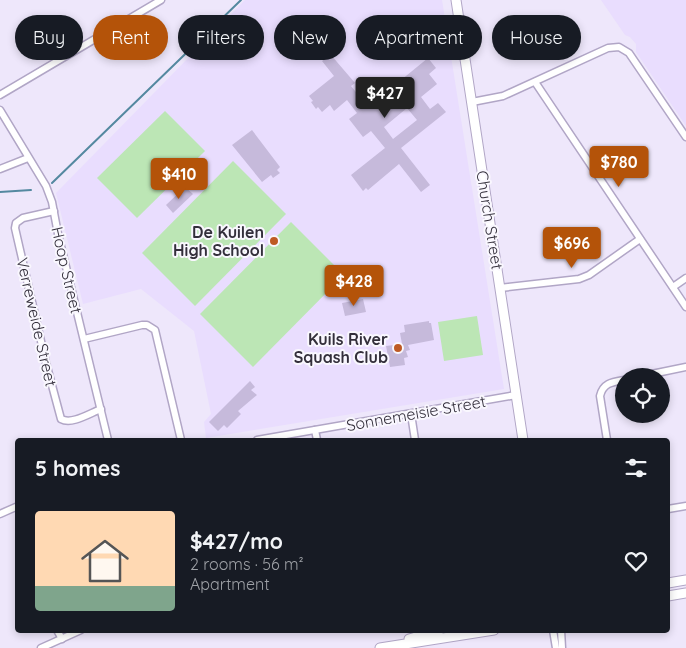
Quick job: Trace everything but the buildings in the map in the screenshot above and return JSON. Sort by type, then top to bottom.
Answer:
[{"type":"street","points":[[0,95],[161,0]]},
{"type":"street","name":"Church Street","points":[[456,0],[523,438]]},
{"type":"street","points":[[472,102],[503,96],[612,47],[623,48],[629,53],[686,137]]},
{"type":"street","points":[[534,82],[686,307]]},
{"type":"street","name":"Hoop Street","points":[[0,110],[46,186],[54,211],[107,438]]},
{"type":"street","points":[[0,169],[28,158]]},
{"type":"street","name":"Verreweide Street","points":[[54,211],[23,218],[16,223],[15,228],[46,362],[61,419],[64,421],[72,420],[100,409]]},
{"type":"street","points":[[500,288],[588,276],[640,240]]},
{"type":"street","points":[[673,287],[686,278]]},
{"type":"street","points":[[84,339],[142,325],[147,325],[155,330],[181,438]]},
{"type":"street","points":[[670,370],[686,367]]},
{"type":"street","points":[[607,438],[600,396],[603,388],[610,382],[615,381]]},
{"type":"street","name":"Sonnemeisie Street","points":[[269,438],[516,395]]},
{"type":"street","points":[[411,414],[415,438]]},
{"type":"street","points":[[315,430],[317,438]]},
{"type":"street","points":[[670,509],[686,506]]},
{"type":"street","points":[[0,514],[15,507]]},
{"type":"street","points":[[670,583],[686,580]]},
{"type":"street","points":[[670,596],[686,593]]},
{"type":"street","points":[[59,633],[62,639]]},
{"type":"street","points":[[41,648],[75,633]]},
{"type":"street","points":[[374,648],[429,633]]},
{"type":"street","points":[[380,648],[475,633]]},
{"type":"street","points":[[554,633],[556,648]]},
{"type":"street","points":[[561,633],[562,648]]},
{"type":"shaded area","name":"De Kuilen High School","points":[[245,0],[442,0],[444,15],[356,15],[356,60],[452,60],[504,389],[206,438],[204,422],[211,414],[194,331],[141,289],[83,304],[56,193],[186,60],[264,60],[264,15],[230,15]]},
{"type":"shaded area","points":[[601,0],[686,0],[686,126],[636,52],[636,44],[630,37],[625,35]]},
{"type":"green space","points":[[165,111],[205,151],[137,218],[97,178]]},
{"type":"green space","points":[[233,161],[286,214],[195,306],[142,253]]},
{"type":"green space","points":[[291,222],[344,275],[253,367],[200,314]]},
{"type":"green space","points":[[477,316],[483,355],[444,361],[438,322]]},
{"type":"waterway","points":[[52,183],[241,0]]},
{"type":"waterway","points":[[0,192],[31,190]]},
{"type":"place","name":"De Kuilen High School","points":[[274,241]]},
{"type":"place","name":"Kuils River Squash Club","points":[[398,348]]}]
